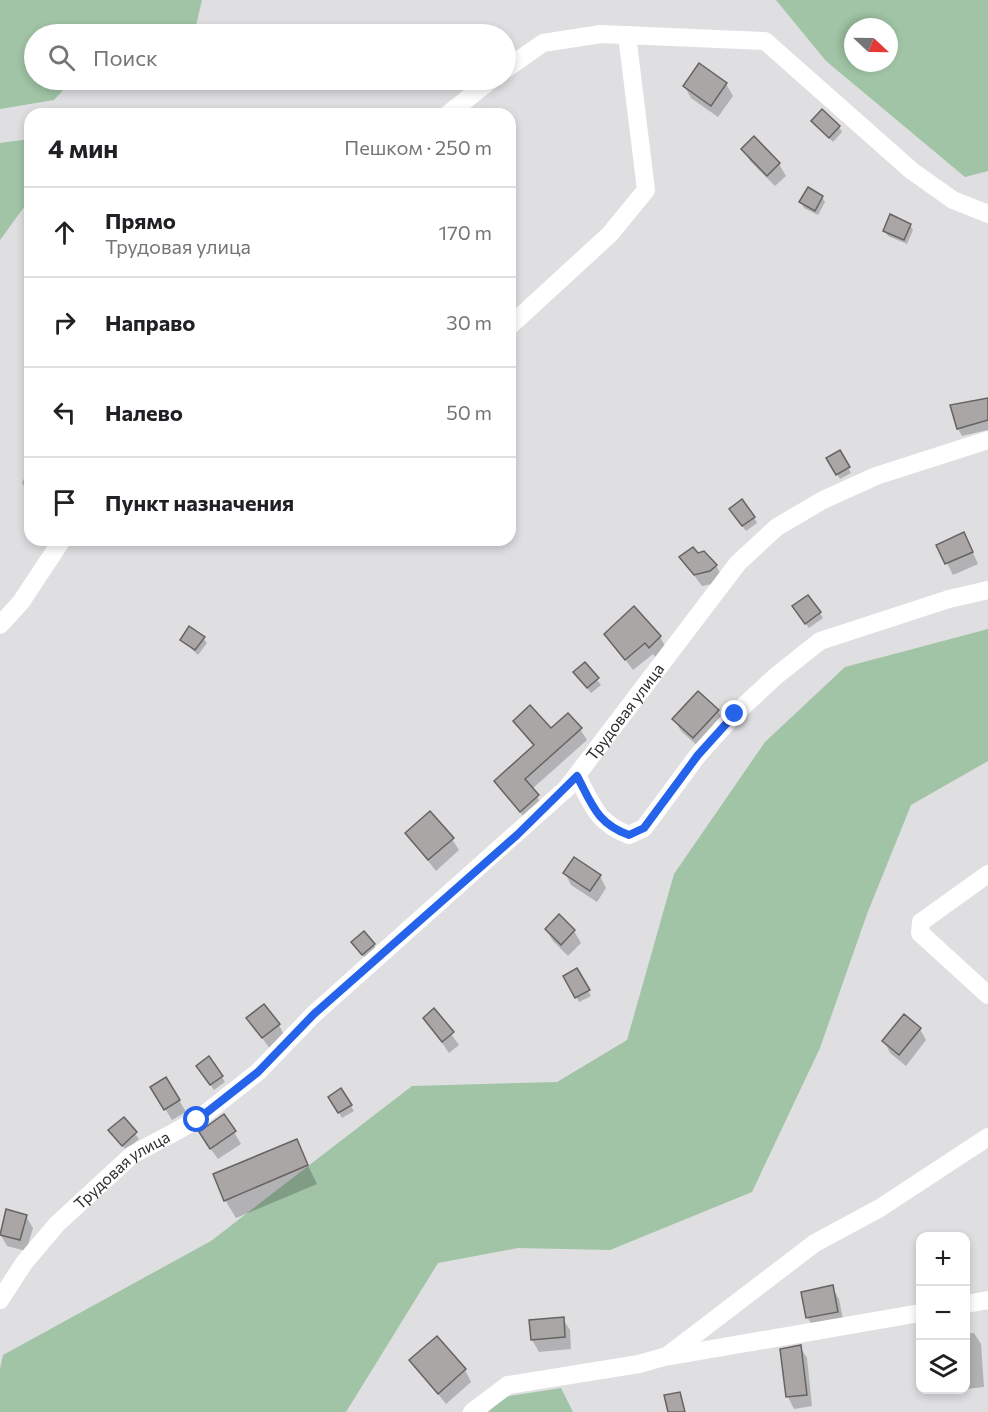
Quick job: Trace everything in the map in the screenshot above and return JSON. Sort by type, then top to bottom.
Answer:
[{"type":"street","points":[[516,62],[543,43],[601,34],[765,40],[912,171],[953,200],[988,214]]},
{"type":"street","points":[[516,320],[610,234],[646,190],[627,35]]},
{"type":"street","points":[[456,108],[478,90]]},
{"type":"street","name":"Трудовая улица","points":[[0,1300],[24,1263],[57,1224],[132,1155],[197,1120],[258,1072],[314,1014],[517,835],[577,776],[738,563],[777,526],[823,500],[876,476],[988,440]]},
{"type":"street","points":[[0,625],[21,602],[58,546]]},
{"type":"street","points":[[577,776],[597,813],[611,829],[629,835],[644,828],[698,755],[735,714],[776,676],[820,641],[949,598],[988,590]]},
{"type":"street","points":[[988,874],[921,921],[920,933],[988,994]]},
{"type":"street","points":[[667,1356],[815,1243],[880,1208],[988,1137]]},
{"type":"street","points":[[970,1303],[988,1300]]},
{"type":"street","points":[[472,1412],[508,1385],[639,1364],[667,1356],[916,1314]]},
{"type":"green space","points":[[0,0],[202,0],[196,24],[24,24],[24,90],[63,90],[54,100],[0,109]]},
{"type":"green space","points":[[776,0],[988,0],[988,171],[965,177],[826,61]]},
{"type":"green space","points":[[24,140],[24,207],[0,240],[0,143]]},
{"type":"green space","points":[[988,629],[988,761],[911,805],[867,914],[820,1048],[752,1192],[610,1250],[518,1248],[438,1263],[346,1412],[0,1412],[0,1369],[3,1355],[211,1241],[412,1086],[557,1082],[627,1040],[674,874],[765,742],[845,667]]},
{"type":"green space","points":[[561,1388],[573,1412],[488,1412],[504,1397]]},
{"type":"building","points":[[699,63],[727,83],[711,106],[683,86]]},
{"type":"building","points":[[822,109],[840,126],[829,138],[811,121]]},
{"type":"building","points":[[754,136],[780,163],[767,176],[741,149]]},
{"type":"building","points":[[808,187],[823,196],[815,211],[799,202]]},
{"type":"building","points":[[890,214],[911,224],[904,240],[883,231]]},
{"type":"building","points":[[988,398],[988,420],[957,429],[950,405]]},
{"type":"building","points":[[840,450],[850,467],[836,475],[826,458]]},
{"type":"building","points":[[742,499],[755,517],[742,526],[729,509]]},
{"type":"building","points":[[964,532],[973,552],[945,564],[936,545]]},
{"type":"building","points":[[693,547],[698,553],[704,551],[717,565],[710,571],[694,575],[679,557]]},
{"type":"building","points":[[808,595],[821,612],[805,624],[792,606]]},
{"type":"building","points":[[634,606],[661,636],[649,648],[645,643],[625,660],[604,634]]},
{"type":"building","points":[[189,626],[205,637],[195,650],[180,640]]},
{"type":"building","points":[[585,662],[599,678],[587,688],[573,672]]},
{"type":"building","points":[[698,691],[719,710],[693,738],[672,719]]},
{"type":"building","points":[[530,705],[551,728],[568,713],[582,728],[525,779],[539,795],[520,812],[494,781],[534,745],[513,721]]},
{"type":"building","points":[[430,811],[454,838],[428,860],[405,833]]},
{"type":"building","points":[[574,857],[601,875],[590,891],[563,873]]},
{"type":"building","points":[[559,914],[575,930],[561,945],[545,929]]},
{"type":"building","points":[[364,931],[375,944],[362,955],[351,942]]},
{"type":"building","points":[[577,968],[590,990],[575,998],[563,976]]},
{"type":"building","points":[[264,1004],[280,1024],[262,1038],[246,1018]]},
{"type":"building","points":[[434,1008],[454,1032],[442,1042],[423,1018]]},
{"type":"building","points":[[904,1014],[921,1028],[899,1055],[882,1041]]},
{"type":"building","points":[[209,1056],[223,1076],[210,1085],[196,1066]]},
{"type":"building","points":[[166,1077],[180,1100],[164,1110],[150,1087]]},
{"type":"building","points":[[341,1088],[352,1105],[338,1113],[328,1097]]},
{"type":"building","points":[[224,1114],[236,1131],[210,1149],[199,1132]]},
{"type":"building","points":[[124,1117],[137,1132],[122,1146],[108,1130]]},
{"type":"building","points":[[297,1139],[308,1165],[224,1201],[213,1174]]},
{"type":"building","points":[[6,1209],[27,1215],[20,1240],[0,1235]]},
{"type":"building","points":[[833,1285],[838,1312],[806,1318],[801,1292]]},
{"type":"building","points":[[564,1317],[565,1337],[531,1340],[529,1320]]},
{"type":"building","points":[[437,1336],[466,1369],[438,1394],[409,1360]]},
{"type":"building","points":[[801,1345],[807,1395],[786,1397],[780,1349]]},
{"type":"building","points":[[680,1392],[685,1412],[668,1412],[664,1395]]},
{"type":"route","points":[[197,1120],[258,1072],[314,1014],[517,835],[577,776],[597,813],[611,829],[629,835],[644,828],[698,755],[735,714]]}]
